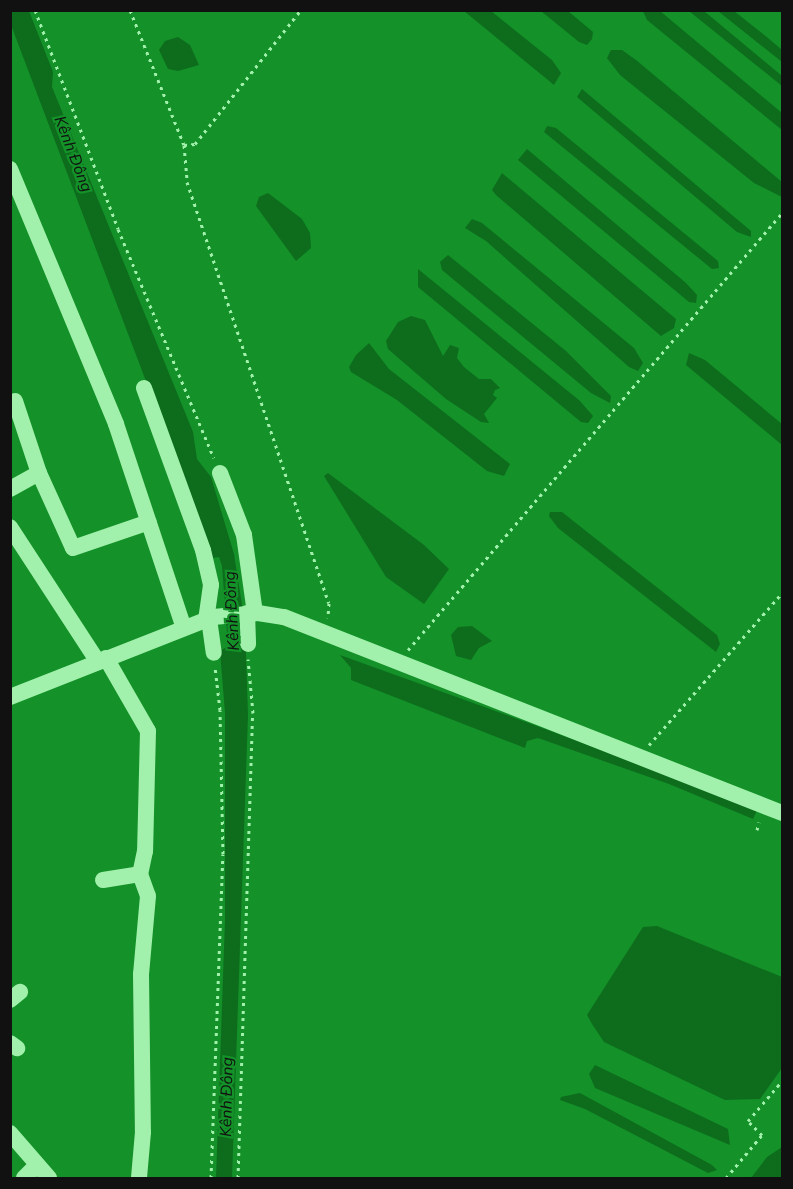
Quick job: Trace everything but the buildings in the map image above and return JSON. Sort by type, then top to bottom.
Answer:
[{"type":"street","points":[[10,169],[112,412],[184,627]]},
{"type":"street","points":[[144,388],[203,550],[211,585],[209,619],[214,653]]},
{"type":"street","points":[[15,401],[39,473],[73,548],[150,522]]},
{"type":"street","points":[[10,489],[39,473]]},
{"type":"street","points":[[220,473],[244,535],[251,613],[248,644]]},
{"type":"street","points":[[10,527],[16,546],[102,660],[148,731],[145,851],[140,874],[148,896],[141,974],[143,1132],[139,1179]]},
{"type":"street","points":[[10,697],[209,619],[251,613],[284,617],[327,631],[638,758],[783,813]]},
{"type":"street","points":[[103,880],[140,874]]},
{"type":"street","points":[[10,1133],[49,1179]]},
{"type":"street","points":[[24,1179],[38,1165]]},
{"type":"path","points":[[35,10],[118,229],[220,473]]},
{"type":"path","points":[[130,10],[184,145],[188,182],[328,603],[327,631]]},
{"type":"path","points":[[184,145],[195,144],[302,10]]},
{"type":"path","points":[[399,661],[783,213]]},
{"type":"path","points":[[638,758],[783,593]]},
{"type":"path","points":[[238,1179],[253,713],[248,644]]},
{"type":"path","points":[[212,1179],[223,854],[220,710],[214,653]]},
{"type":"path","points":[[726,1179],[762,1135],[748,1121],[783,1081]]},
{"type":"water","name":"Kênh Đông","points":[[11,11],[29,11],[53,72],[52,87],[193,432],[197,459],[211,477],[234,554],[245,624],[248,715],[232,1178],[216,1178],[225,920],[225,713],[220,651],[228,646],[222,566],[219,557],[213,558],[11,25]]},
{"type":"water","points":[[464,11],[491,11],[552,60],[561,73],[554,85]]},
{"type":"water","points":[[541,11],[568,11],[593,32],[592,39],[587,45],[579,42]]},
{"type":"water","points":[[643,11],[660,11],[782,113],[782,130],[647,20]]},
{"type":"water","points":[[689,11],[704,11],[782,76],[782,86]]},
{"type":"water","points":[[718,11],[734,11],[768,38],[782,50],[782,62]]},
{"type":"water","points":[[178,37],[190,45],[199,65],[178,71],[168,69],[159,50],[165,41]]},
{"type":"water","points":[[611,50],[622,50],[636,60],[782,182],[782,197],[754,183],[620,75],[607,58]]},
{"type":"water","points":[[582,89],[751,231],[751,237],[737,232],[577,97]]},
{"type":"water","points":[[547,126],[556,128],[718,261],[719,268],[712,269],[544,132]]},
{"type":"water","points":[[527,149],[686,283],[697,295],[696,303],[689,302],[518,160]]},
{"type":"water","points":[[502,173],[676,319],[674,328],[661,336],[496,195],[492,190]]},
{"type":"water","points":[[268,193],[302,219],[310,233],[311,248],[296,261],[256,206],[259,197]]},
{"type":"water","points":[[472,219],[482,223],[634,348],[643,363],[638,371],[629,367],[486,241],[465,228]]},
{"type":"water","points":[[448,255],[566,351],[611,396],[610,403],[591,393],[442,270],[440,262]]},
{"type":"water","points":[[418,269],[580,401],[593,416],[588,423],[581,422],[418,287]]},
{"type":"water","points":[[411,316],[425,320],[443,356],[450,345],[459,348],[457,358],[464,367],[479,379],[491,379],[500,388],[495,390],[493,395],[497,398],[484,414],[489,423],[481,422],[446,399],[388,349],[386,341],[398,322]]},
{"type":"water","points":[[369,343],[389,369],[510,464],[504,476],[487,471],[397,400],[351,372],[349,367],[356,355]]},
{"type":"water","points":[[689,353],[705,360],[782,424],[782,445],[686,365]]},
{"type":"water","points":[[328,473],[424,545],[449,569],[424,604],[386,577],[324,476]]},
{"type":"water","points":[[550,512],[562,512],[717,635],[720,644],[716,652],[558,528],[549,516]]},
{"type":"water","points":[[472,626],[492,641],[479,648],[471,660],[456,656],[451,635],[458,627]]},
{"type":"water","points":[[340,655],[758,808],[753,819],[669,784],[538,738],[527,741],[525,748],[351,680],[351,668]]},
{"type":"water","points":[[657,926],[782,977],[782,1068],[760,1099],[725,1100],[604,1042],[592,1024],[587,1015],[643,927]]},
{"type":"water","points":[[595,1065],[728,1129],[730,1145],[595,1088],[589,1074]]},
{"type":"water","points":[[580,1093],[712,1165],[717,1170],[708,1173],[585,1109],[560,1100],[561,1097]]},
{"type":"water","points":[[782,1147],[782,1178],[751,1178],[767,1157]]}]
